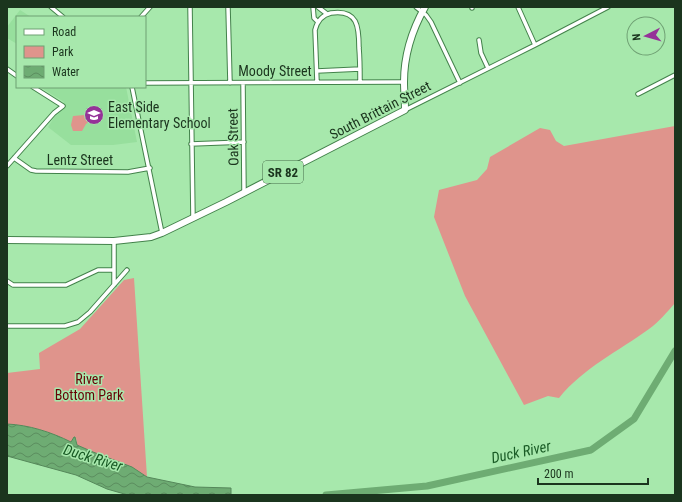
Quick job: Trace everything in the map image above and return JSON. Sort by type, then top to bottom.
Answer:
[{"type":"main road","points":[[405,110],[405,65],[410,44],[424,9]]},
{"type":"main road","name":"South Brittain Street","points":[[162,233],[405,110]]},
{"type":"main road","name":"SR 82","points":[[7,240],[114,241],[140,239],[162,233]]},
{"type":"street","points":[[51,7],[62,16]]},
{"type":"street","points":[[142,16],[150,7]]},
{"type":"street","points":[[190,7],[193,218]]},
{"type":"street","points":[[228,7],[230,83]]},
{"type":"street","points":[[313,7],[314,18],[318,22]]},
{"type":"street","points":[[318,7],[327,14]]},
{"type":"street","points":[[416,7],[424,9],[460,83]]},
{"type":"street","points":[[518,7],[535,45]]},
{"type":"street","name":"South Brittain Street","points":[[405,110],[608,7]]},
{"type":"street","points":[[317,82],[315,30],[318,22],[327,14],[337,12],[348,14],[355,21],[359,30],[360,82]]},
{"type":"street","points":[[479,40],[481,53],[488,68]]},
{"type":"street","points":[[7,69],[16,75]]},
{"type":"street","points":[[317,71],[360,69]]},
{"type":"street","points":[[638,94],[675,75]]},
{"type":"street","name":"Moody Street","points":[[146,84],[191,82],[404,82]]},
{"type":"street","name":"Oak Street","points":[[243,83],[244,192]]},
{"type":"street","points":[[7,166],[54,113],[63,106],[35,88]]},
{"type":"street","points":[[132,88],[150,168],[162,233]]},
{"type":"street","points":[[191,144],[244,142]]},
{"type":"street","name":"Lentz Street","points":[[14,158],[31,170],[36,171],[128,172],[150,168]]},
{"type":"street","points":[[114,241],[114,284]]},
{"type":"street","points":[[7,281],[13,285],[66,285],[98,270],[113,270]]},
{"type":"street","points":[[7,326],[65,326],[78,322],[90,312],[127,270]]},
{"type":"shaded area","points":[[20,10],[29,16],[16,16],[16,43],[7,38],[7,27]]},
{"type":"shaded area","name":"East Side Elementary School","points":[[42,88],[126,88],[137,142],[113,145],[71,145],[48,127],[64,102]]},
{"type":"green space","points":[[73,116],[91,116],[91,120],[86,124],[82,131],[73,131],[71,125]]},
{"type":"green space","points":[[675,126],[675,303],[653,326],[590,369],[569,387],[559,398],[548,396],[524,405],[465,296],[434,217],[439,190],[477,180],[487,169],[490,157],[540,128],[550,130],[556,141],[564,146]]},
{"type":"green space","name":"River Bottom Park","points":[[134,278],[147,477],[132,467],[77,445],[76,438],[74,437],[71,442],[40,430],[7,424],[7,373],[40,369],[39,353],[80,329],[124,280]]},
{"type":"water","points":[[7,424],[40,430],[71,442],[75,437],[77,445],[132,467],[147,477],[195,487],[231,488],[231,495],[128,495],[107,489],[76,475],[7,456]]},
{"type":"waterway","name":"Duck River","points":[[326,495],[427,486],[591,450],[634,419],[675,351]]},
{"type":"place","name":"East Side Elementary School","points":[[94,115]]}]
